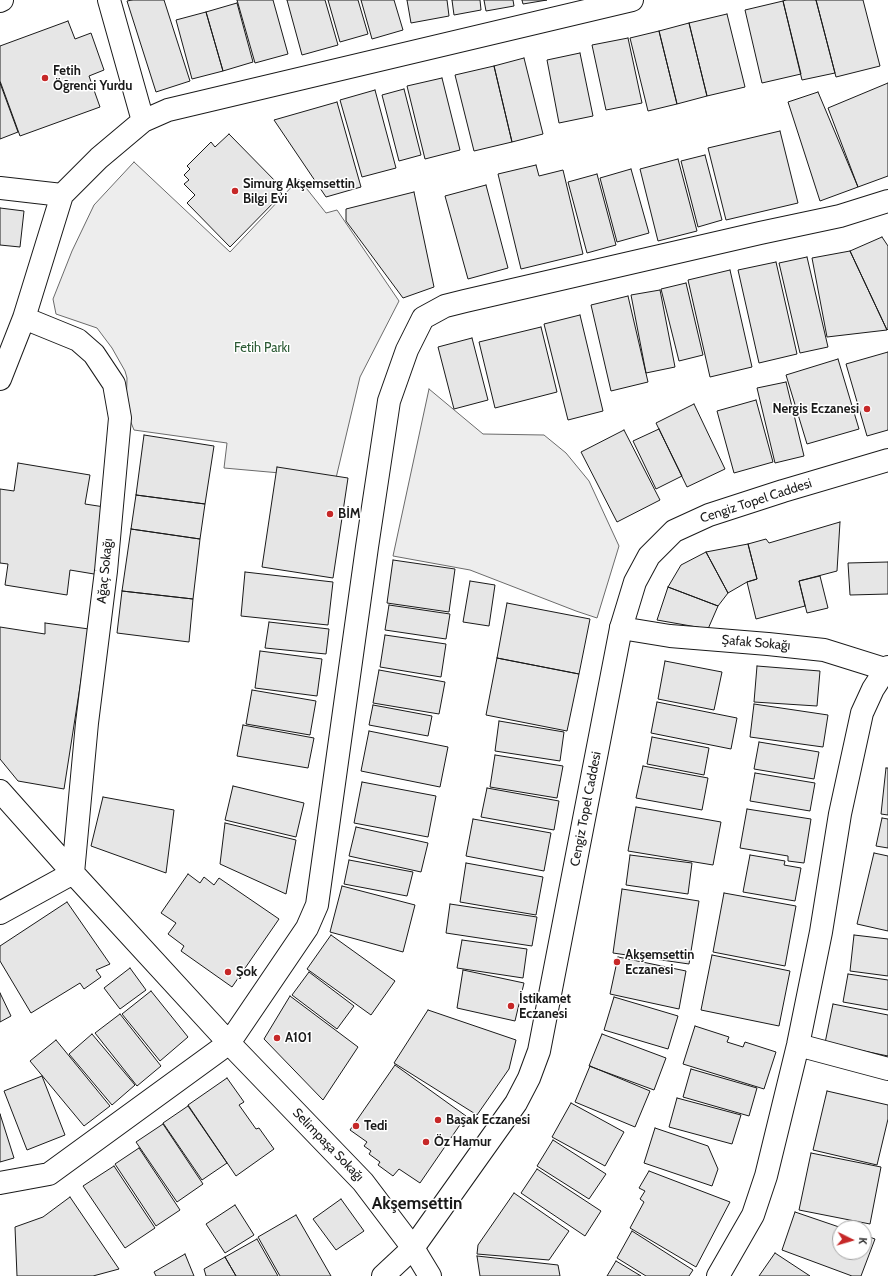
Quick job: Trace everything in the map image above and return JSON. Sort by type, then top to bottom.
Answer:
[{"type":"street","points":[[109,0],[143,121]]},
{"type":"street","points":[[0,379],[24,318],[62,195],[99,158],[143,121],[168,110],[632,0]]},
{"type":"street","points":[[0,188],[62,195]]},
{"type":"street","points":[[0,1183],[49,1174],[229,1042],[308,928],[317,905],[368,539],[389,401],[407,350],[423,318],[446,306],[464,301],[840,216],[888,201]]},
{"type":"street","name":"Ağaç Sokağı","points":[[24,318],[78,340],[94,354],[114,384],[120,418],[106,571],[87,723],[73,873]]},
{"type":"street","name":"Cengiz Topel Caddesi","points":[[383,1276],[413,1248],[516,1103],[529,1078],[539,1051],[621,628],[635,582],[649,556],[674,531],[716,513],[783,491],[888,460]]},
{"type":"street","name":"Şafak Sokağı","points":[[621,628],[670,636],[824,650],[887,669]]},
{"type":"street","points":[[718,1276],[753,1215],[766,1176],[798,1045],[821,932],[840,814],[860,720],[873,689],[887,669]]},
{"type":"street","name":"Selimpaşa Sokağı","points":[[0,791],[73,873],[229,1042],[363,1182],[413,1248],[430,1276]]},
{"type":"street","points":[[0,914],[73,873]]},
{"type":"street","points":[[798,1045],[888,1069]]},
{"type":"shaded area","name":"Fetih Parkı","points":[[134,162],[230,252],[299,179],[326,213],[337,210],[399,301],[360,377],[336,478],[224,468],[227,443],[134,430],[126,410],[127,378],[125,371],[112,348],[97,328],[56,314],[53,299],[72,251],[94,205]]},
{"type":"shaded area","points":[[429,389],[483,434],[544,435],[566,453],[589,481],[619,546],[597,618],[470,570],[393,556]]},
{"type":"building","points":[[164,0],[190,81],[156,92],[127,1]]},
{"type":"building","points":[[237,0],[273,0],[288,54],[255,63]]},
{"type":"building","points":[[287,0],[325,0],[338,45],[302,55]]},
{"type":"building","points":[[328,0],[358,0],[368,34],[340,42]]},
{"type":"building","points":[[361,0],[394,0],[403,30],[372,39]]},
{"type":"building","points":[[407,0],[447,0],[449,16],[411,23]]},
{"type":"building","points":[[452,0],[480,0],[481,10],[454,15]]},
{"type":"building","points":[[484,0],[513,0],[514,6],[486,11]]},
{"type":"building","points":[[522,0],[547,0],[523,4]]},
{"type":"building","points":[[816,0],[835,73],[802,80],[783,1]]},
{"type":"building","points":[[816,0],[863,0],[880,66],[836,77]]},
{"type":"building","points":[[783,1],[801,74],[762,83],[745,10]]},
{"type":"building","points":[[237,3],[253,62],[223,71],[206,12]]},
{"type":"building","points":[[206,12],[223,71],[192,79],[176,20]]},
{"type":"building","points":[[727,14],[745,87],[707,96],[689,23]]},
{"type":"building","name":"Fetih Öğrenci Yurdu","points":[[68,21],[75,39],[91,33],[104,70],[89,76],[100,107],[20,136],[0,81],[0,46]]},
{"type":"building","points":[[689,23],[707,96],[677,104],[659,31]]},
{"type":"building","points":[[659,31],[677,104],[648,111],[630,38]]},
{"type":"building","points":[[628,38],[642,103],[606,110],[592,45]]},
{"type":"building","points":[[580,53],[593,116],[559,123],[547,60]]},
{"type":"building","points":[[524,58],[543,134],[512,142],[494,66]]},
{"type":"building","points":[[494,66],[512,142],[474,151],[455,75]]},
{"type":"building","points":[[442,78],[460,150],[425,159],[407,86]]},
{"type":"building","points":[[0,83],[18,132],[0,139]]},
{"type":"building","points":[[888,83],[888,176],[858,187],[828,108]]},
{"type":"building","points":[[404,89],[421,155],[399,161],[382,95]]},
{"type":"building","points":[[375,90],[396,168],[362,177],[340,100]]},
{"type":"building","points":[[818,92],[858,187],[820,201],[788,102]]},
{"type":"building","points":[[337,102],[361,187],[326,197],[274,120]]},
{"type":"building","points":[[780,131],[798,203],[726,220],[708,148]]},
{"type":"building","name":"Simurg Akşemsettin Bilgi Evi","points":[[229,134],[280,186],[277,188],[282,194],[230,247],[187,203],[195,195],[184,184],[189,180],[184,175],[190,169],[187,166],[211,142],[215,147]]},
{"type":"building","points":[[705,155],[722,220],[698,227],[681,161]]},
{"type":"building","points":[[678,159],[697,231],[658,241],[640,169]]},
{"type":"building","points":[[536,165],[539,176],[563,170],[583,254],[521,269],[498,174]]},
{"type":"building","points":[[631,169],[649,233],[617,242],[600,178]]},
{"type":"building","points":[[597,174],[616,245],[587,253],[568,182]]},
{"type":"building","points":[[486,185],[508,268],[468,279],[445,196]]},
{"type":"building","points":[[414,192],[434,287],[403,298],[346,221],[346,209]]},
{"type":"building","points":[[0,208],[24,211],[20,247],[0,245]]},
{"type":"building","points":[[882,237],[888,246],[887,330],[850,251]]},
{"type":"building","points":[[850,251],[887,330],[827,337],[812,258]]},
{"type":"building","points":[[807,257],[828,347],[800,353],[779,263]]},
{"type":"building","points":[[776,262],[797,354],[759,363],[738,270]]},
{"type":"building","points":[[730,270],[752,367],[710,377],[688,280]]},
{"type":"building","points":[[686,283],[703,355],[679,361],[661,289]]},
{"type":"building","points":[[660,290],[675,367],[646,373],[631,295]]},
{"type":"building","points":[[628,296],[648,382],[611,391],[591,305]]},
{"type":"building","points":[[580,315],[603,411],[568,420],[544,324]]},
{"type":"building","points":[[541,327],[557,392],[495,408],[479,342]]},
{"type":"building","points":[[472,338],[488,400],[454,409],[438,347]]},
{"type":"building","points":[[888,352],[888,430],[867,436],[846,364]]},
{"type":"building","points":[[838,359],[859,429],[807,444],[786,375]]},
{"type":"building","points":[[786,382],[804,456],[775,463],[757,388]]},
{"type":"building","points":[[756,400],[773,462],[734,473],[717,411]]},
{"type":"building","points":[[694,404],[725,469],[687,487],[656,423]]},
{"type":"building","points":[[659,429],[682,476],[656,489],[633,441]]},
{"type":"building","points":[[624,430],[660,500],[617,522],[581,452]]},
{"type":"building","points":[[144,435],[214,446],[205,504],[136,495]]},
{"type":"building","points":[[18,463],[90,475],[85,504],[111,508],[100,575],[70,570],[67,595],[5,585],[8,564],[0,563],[0,489],[14,491]]},
{"type":"building","points":[[277,467],[348,478],[333,578],[262,567]]},
{"type":"building","points":[[136,495],[205,504],[200,539],[131,529]]},
{"type":"building","points":[[840,522],[837,571],[799,581],[805,606],[756,619],[747,582],[757,579],[748,544],[766,539],[769,543]]},
{"type":"building","points":[[131,529],[200,539],[193,599],[122,591]]},
{"type":"building","points":[[748,544],[757,579],[747,582],[728,593],[706,552]]},
{"type":"building","points":[[706,552],[728,593],[718,606],[668,587],[681,565]]},
{"type":"building","points":[[393,560],[455,569],[449,612],[387,603]]},
{"type":"building","points":[[888,562],[888,594],[850,595],[848,563]]},
{"type":"building","points":[[245,572],[333,582],[328,625],[241,616]]},
{"type":"building","points":[[820,576],[828,608],[807,613],[799,581]]},
{"type":"building","points":[[470,581],[495,585],[489,626],[463,622]]},
{"type":"building","points":[[668,587],[718,606],[708,629],[657,620]]},
{"type":"building","points":[[122,591],[193,599],[189,642],[117,633]]},
{"type":"building","points":[[507,603],[590,619],[579,674],[497,658]]},
{"type":"building","points":[[389,605],[450,614],[446,639],[385,630]]},
{"type":"building","points":[[269,622],[329,629],[326,654],[265,648]]},
{"type":"building","points":[[45,623],[89,629],[64,789],[18,781],[0,759],[0,627],[45,634]]},
{"type":"building","points":[[385,635],[446,644],[441,677],[380,667]]},
{"type":"building","points":[[260,651],[322,659],[317,696],[255,688]]},
{"type":"building","points":[[497,658],[579,674],[567,731],[486,715]]},
{"type":"building","points":[[665,661],[722,672],[714,710],[658,699]]},
{"type":"building","points":[[757,666],[820,671],[817,706],[754,702]]},
{"type":"building","points":[[379,670],[445,682],[439,714],[373,703]]},
{"type":"building","points":[[252,690],[316,701],[310,735],[246,724]]},
{"type":"building","points":[[657,702],[737,718],[731,749],[651,733]]},
{"type":"building","points":[[754,704],[828,715],[823,747],[750,737]]},
{"type":"building","points":[[373,705],[432,716],[428,736],[369,725]]},
{"type":"building","points":[[499,721],[564,732],[560,761],[495,751]]},
{"type":"building","points":[[243,725],[314,738],[308,768],[237,756]]},
{"type":"building","points":[[369,731],[448,747],[440,787],[361,771]]},
{"type":"building","points":[[652,737],[709,748],[704,775],[647,764]]},
{"type":"building","points":[[759,742],[819,752],[814,779],[754,769]]},
{"type":"building","points":[[495,755],[563,766],[557,798],[490,787]]},
{"type":"building","points":[[643,766],[708,778],[702,810],[636,798]]},
{"type":"building","points":[[886,768],[888,768],[888,815],[881,814]]},
{"type":"building","points":[[755,773],[815,783],[810,811],[750,801]]},
{"type":"building","points":[[362,782],[436,796],[428,837],[354,823]]},
{"type":"building","points":[[233,786],[304,803],[296,837],[225,820]]},
{"type":"building","points":[[487,788],[559,801],[554,830],[481,817]]},
{"type":"building","points":[[103,797],[174,810],[166,873],[91,846]]},
{"type":"building","points":[[636,807],[721,822],[713,865],[628,851]]},
{"type":"building","points":[[747,809],[811,819],[804,863],[788,861],[788,856],[740,848]]},
{"type":"building","points":[[882,818],[888,819],[888,848],[876,846]]},
{"type":"building","points":[[473,819],[551,833],[544,871],[466,856]]},
{"type":"building","points":[[225,823],[296,840],[286,894],[220,864]]},
{"type":"building","points":[[356,827],[428,843],[421,872],[349,856]]},
{"type":"building","points":[[874,853],[888,856],[888,931],[857,924]]},
{"type":"building","points":[[630,855],[692,863],[688,894],[626,885]]},
{"type":"building","points":[[750,855],[785,861],[784,865],[801,868],[795,901],[743,892]]},
{"type":"building","points":[[349,860],[413,872],[407,896],[344,884]]},
{"type":"building","points":[[466,863],[543,877],[536,915],[460,902]]},
{"type":"building","points":[[188,874],[200,883],[204,877],[214,885],[219,878],[279,919],[232,987],[181,951],[184,946],[168,934],[176,923],[161,913]]},
{"type":"building","points":[[342,886],[415,905],[403,952],[330,932]]},
{"type":"building","points":[[622,889],[699,901],[689,964],[613,953]]},
{"type":"building","points":[[724,893],[796,906],[785,966],[713,952]]},
{"type":"building","points":[[67,902],[110,964],[96,970],[101,977],[84,989],[80,983],[31,1013],[0,961],[0,946]]},
{"type":"building","points":[[450,904],[537,917],[532,946],[446,933]]},
{"type":"building","points":[[331,935],[395,981],[371,1015],[307,969]]},
{"type":"building","points":[[854,935],[888,939],[888,976],[850,971]]},
{"type":"building","points":[[462,940],[527,949],[523,978],[457,968]]},
{"type":"building","points":[[712,955],[790,971],[779,1026],[701,1010]]},
{"type":"building","points":[[618,957],[686,971],[679,1009],[610,994]]},
{"type":"building","points":[[130,968],[146,990],[120,1009],[104,988]]},
{"type":"building","points":[[463,970],[524,983],[515,1021],[457,1008]]},
{"type":"building","points":[[309,972],[354,1006],[337,1029],[292,995]]},
{"type":"building","points":[[848,974],[888,980],[888,1010],[843,1002]]},
{"type":"building","points":[[151,991],[188,1037],[160,1061],[122,1014]]},
{"type":"building","points":[[0,993],[11,1016],[0,1022]]},
{"type":"building","points":[[290,996],[358,1047],[323,1100],[264,1039]]},
{"type":"building","points":[[614,997],[678,1016],[668,1049],[604,1030]]},
{"type":"building","points":[[833,1004],[888,1015],[888,1056],[825,1043]]},
{"type":"building","points":[[428,1010],[516,1040],[509,1069],[477,1115],[394,1063]]},
{"type":"building","points":[[120,1014],[161,1066],[137,1086],[95,1033]]},
{"type":"building","points":[[695,1026],[729,1037],[727,1042],[743,1047],[745,1042],[776,1052],[764,1089],[683,1064]]},
{"type":"building","points":[[92,1034],[135,1085],[112,1105],[69,1054]]},
{"type":"building","points":[[602,1034],[666,1058],[654,1090],[589,1066]]},
{"type":"building","points":[[56,1040],[110,1106],[84,1126],[30,1061]]},
{"type":"building","points":[[395,1065],[466,1116],[420,1183],[399,1169],[393,1176],[378,1165],[380,1162],[369,1154],[371,1151],[364,1146],[367,1142],[350,1130]]},
{"type":"building","points":[[590,1066],[650,1091],[635,1127],[575,1102]]},
{"type":"building","points":[[691,1069],[757,1088],[749,1116],[683,1097]]},
{"type":"building","points":[[42,1076],[65,1135],[27,1150],[4,1091]]},
{"type":"building","points":[[227,1078],[244,1102],[239,1105],[256,1129],[259,1128],[274,1149],[236,1176],[188,1105]]},
{"type":"building","points":[[827,1091],[888,1105],[888,1119],[877,1165],[813,1150]]},
{"type":"building","points":[[677,1098],[741,1115],[732,1144],[669,1127]]},
{"type":"building","points":[[571,1103],[624,1132],[605,1166],[552,1137]]},
{"type":"building","points":[[188,1106],[227,1163],[202,1180],[163,1123]]},
{"type":"building","points":[[0,1114],[14,1158],[0,1162]]},
{"type":"building","points":[[163,1124],[203,1184],[177,1202],[136,1142]]},
{"type":"building","points":[[655,1128],[708,1146],[718,1169],[712,1186],[644,1163]]},
{"type":"building","points":[[553,1140],[606,1174],[589,1199],[537,1166]]},
{"type":"building","points":[[139,1148],[180,1210],[156,1226],[115,1164]]},
{"type":"building","points":[[811,1153],[881,1167],[871,1220],[850,1220],[799,1210]]},
{"type":"building","points":[[114,1166],[155,1228],[125,1248],[83,1186]]},
{"type":"building","points":[[537,1169],[601,1211],[585,1236],[521,1193]]},
{"type":"building","points":[[649,1171],[730,1202],[696,1267],[630,1228],[644,1202],[640,1199],[645,1191],[639,1188]]},
{"type":"building","points":[[514,1193],[569,1231],[549,1260],[477,1254],[478,1245]]},
{"type":"building","points":[[70,1197],[119,1269],[93,1276],[17,1276],[15,1227],[43,1217]]},
{"type":"building","points":[[341,1199],[364,1231],[336,1250],[313,1219]]},
{"type":"building","points":[[235,1205],[254,1235],[225,1253],[206,1224]]},
{"type":"building","points":[[795,1212],[832,1225],[832,1260],[867,1260],[861,1276],[852,1276],[782,1250]]},
{"type":"building","points":[[296,1215],[331,1276],[280,1276],[258,1237]]},
{"type":"building","points":[[632,1231],[693,1270],[689,1276],[646,1276],[617,1258]]},
{"type":"building","points":[[872,1238],[875,1239],[872,1247]]},
{"type":"building","points":[[257,1239],[278,1276],[236,1276],[225,1257]]},
{"type":"building","points":[[775,1253],[810,1276],[759,1276]]},
{"type":"building","points":[[185,1254],[194,1276],[156,1276],[154,1272]]},
{"type":"building","points":[[477,1256],[558,1265],[560,1276],[480,1276]]},
{"type":"building","points":[[225,1257],[236,1276],[206,1276],[204,1269]]},
{"type":"building","points":[[616,1261],[641,1276],[607,1276]]},
{"type":"place","name":"Fetih Öğrenci Yurdu","points":[[45,78]]},
{"type":"place","name":"Simurg Akşemsettin Bilgi Evi","points":[[235,191]]},
{"type":"place","name":"Nergis Eczanesi","points":[[867,409]]},
{"type":"place","name":"BİM","points":[[330,514]]},
{"type":"place","name":"Akşemsettin Eczanesi","points":[[617,962]]},
{"type":"place","name":"Şok","points":[[228,972]]},
{"type":"place","name":"İstikamet Eczanesi","points":[[511,1006]]},
{"type":"place","name":"A101","points":[[277,1038]]},
{"type":"place","name":"Başak Eczanesi","points":[[438,1120]]},
{"type":"place","name":"Tedi","points":[[356,1126]]},
{"type":"place","name":"Öz Hamur","points":[[426,1142]]},
{"type":"district","name":"Akşemsettin","points":[[417,1204]]}]
